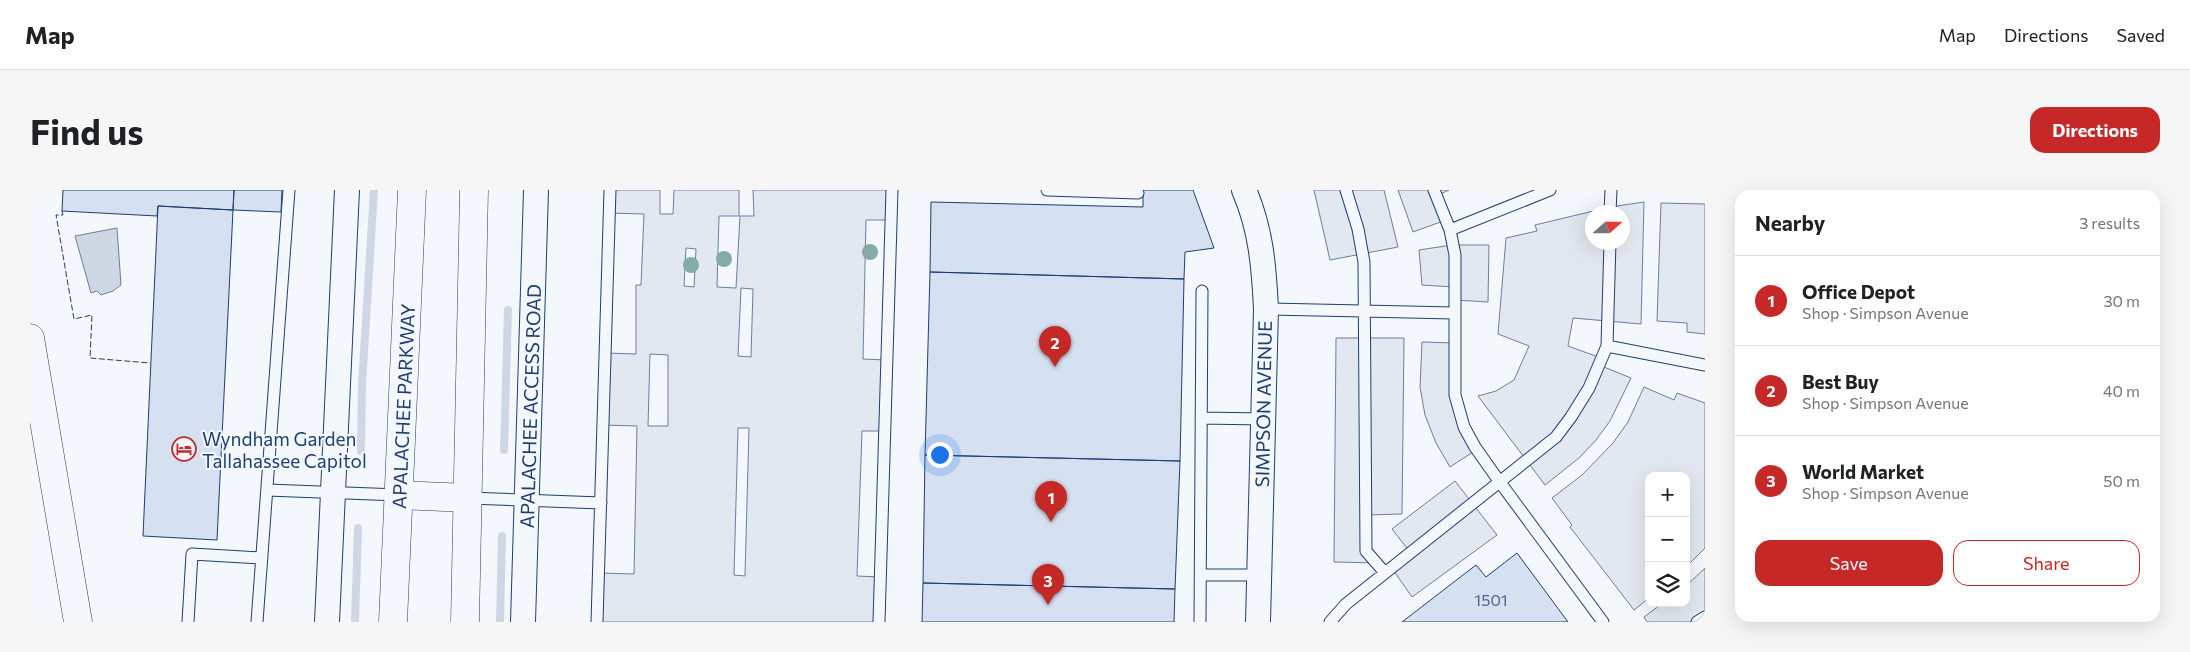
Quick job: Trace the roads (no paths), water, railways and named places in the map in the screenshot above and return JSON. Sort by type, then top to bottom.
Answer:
[{"type":"main road","name":"APALACHEE PARKWAY","points":[[393,622],[412,190]]},
{"type":"main road","points":[[465,622],[474,190]]},
{"type":"main road","points":[[30,338],[78,622]]},
{"type":"main road","points":[[399,495],[468,498]]},
{"type":"street","points":[[327,622],[347,190]]},
{"type":"street","name":"APALACHEE ACCESS ROAD","points":[[523,622],[536,190]]},
{"type":"street","name":"SIMPSON AVENUE","points":[[1244,190],[1252,207],[1264,259],[1266,308],[1258,622]]},
{"type":"lane","points":[[257,622],[289,190]]},
{"type":"lane","points":[[597,622],[610,190]]},
{"type":"lane","points":[[879,622],[892,190]]},
{"type":"lane","points":[[1047,190],[1138,193]]},
{"type":"lane","points":[[1346,190],[1358,228],[1364,262],[1366,551],[1385,573]]},
{"type":"lane","points":[[1434,190],[1450,230],[1455,255],[1455,395],[1464,427],[1474,447],[1603,622]]},
{"type":"lane","points":[[1450,230],[1550,190]]},
{"type":"lane","points":[[1610,205],[1611,190]]},
{"type":"lane","points":[[1330,622],[1346,604],[1556,437],[1589,388],[1607,346],[1610,250]]},
{"type":"lane","points":[[1200,622],[1202,290]]},
{"type":"lane","points":[[1266,308],[1454,313]]},
{"type":"lane","points":[[1607,346],[1705,364]]},
{"type":"lane","points":[[1201,418],[1263,419]]},
{"type":"lane","points":[[267,490],[399,495]]},
{"type":"lane","points":[[468,498],[601,502]]},
{"type":"lane","points":[[188,622],[192,554],[262,558]]},
{"type":"lane","points":[[1200,575],[1259,575]]},
{"type":"lane","points":[[1697,622],[1705,617]]},
{"type":"waterway","points":[[361,451],[362,385],[374,190]]},
{"type":"waterway","points":[[504,450],[508,310]]},
{"type":"waterway","points":[[355,622],[358,528]]},
{"type":"waterway","points":[[500,622],[502,536]]},
{"type":"place","name":"Best Buy","points":[[1055,367]]},
{"type":"place","name":"Wyndham Garden Tallahassee Capitol","points":[[184,449]]},
{"type":"place","name":"Office Depot","points":[[1051,522]]},
{"type":"place","name":"World Market","points":[[1048,605]]}]
